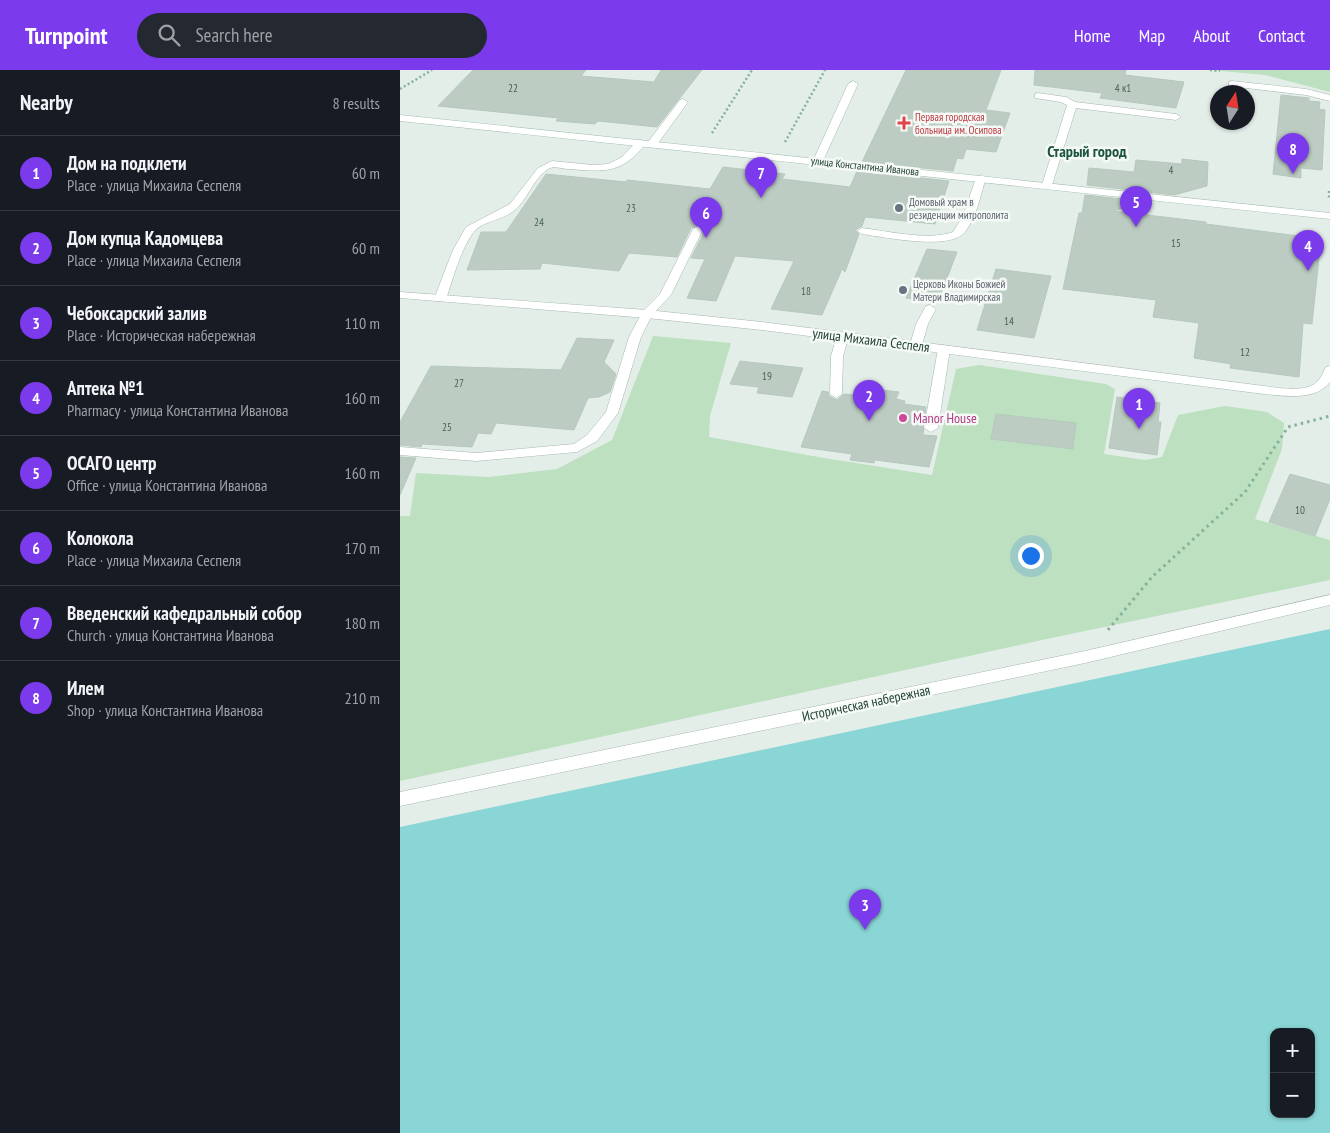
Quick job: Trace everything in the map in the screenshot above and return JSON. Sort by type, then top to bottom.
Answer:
[{"type":"street","points":[[818,161],[854,84]]},
{"type":"street","points":[[1232,84],[1306,92],[1330,98]]},
{"type":"street","points":[[1038,96],[1063,98],[1070,102],[1072,106],[1176,117]]},
{"type":"street","points":[[440,299],[467,234],[476,226],[506,212],[514,206],[542,168],[551,164],[597,169],[616,166],[646,144],[683,102]]},
{"type":"street","points":[[1047,184],[1072,106]]},
{"type":"street","name":"улица Константина Иванова","points":[[400,118],[1047,184],[1330,216]]},
{"type":"street","points":[[862,231],[935,238],[949,237],[957,234],[964,227],[981,178]]},
{"type":"street","points":[[400,451],[476,457],[577,448],[592,438],[612,412],[635,337],[647,314],[665,295],[698,229]]},
{"type":"street","name":"улица Михаила Сеспеля","points":[[400,295],[647,314],[916,345],[1234,388],[1303,391],[1317,388],[1325,381],[1330,370]]},
{"type":"street","points":[[916,345],[922,324],[930,309]]},
{"type":"street","points":[[836,394],[837,356],[843,336]]},
{"type":"street","points":[[931,428],[944,349]]},
{"type":"street","name":"Историческая набережная","points":[[400,799],[1085,657],[1330,600]]},
{"type":"path","points":[[400,89],[432,70]]},
{"type":"path","points":[[708,140],[752,70]]},
{"type":"path","points":[[782,148],[825,70]]},
{"type":"path","points":[[1085,657],[1152,577],[1245,492],[1288,427],[1330,416]]},
{"type":"green space","points":[[1210,70],[1330,70],[1330,92],[1265,75]]},
{"type":"green space","points":[[653,336],[731,343],[710,416],[709,437],[932,475],[956,369],[979,365],[1106,384],[1115,389],[1104,454],[1145,460],[1162,457],[1178,415],[1225,406],[1267,412],[1284,423],[1282,449],[1255,519],[1330,540],[1330,580],[1042,640],[400,781],[400,516],[410,516],[416,473],[489,477],[557,469],[612,440]]},
{"type":"water","points":[[1330,629],[1330,1133],[400,1133],[400,827]]},
{"type":"building","points":[[473,70],[586,70],[581,76],[654,82],[661,70],[702,70],[657,127],[598,121],[595,124],[556,121],[558,118],[438,106]]},
{"type":"building","points":[[906,70],[1001,70],[986,110],[1010,113],[996,152],[966,149],[963,159],[957,158],[953,171],[862,162]]},
{"type":"building","points":[[1035,70],[1126,70],[1125,75],[1184,82],[1176,108],[1100,98],[1102,93],[1034,85]]},
{"type":"building","points":[[1281,95],[1309,98],[1309,101],[1320,102],[1319,109],[1325,110],[1322,170],[1301,168],[1301,178],[1273,174]]},
{"type":"building","points":[[1182,159],[1208,162],[1207,186],[1174,195],[1087,185],[1089,168],[1134,172],[1136,160],[1182,164]]},
{"type":"building","points":[[723,167],[785,174],[782,179],[850,187],[857,171],[949,181],[935,224],[865,217],[862,226],[855,230],[859,234],[845,272],[842,269],[822,315],[771,309],[794,261],[735,256],[716,301],[687,298],[705,259],[691,258],[705,230],[699,224],[691,228],[677,257],[629,253],[619,271],[542,263],[540,269],[467,270],[481,232],[506,232],[546,174],[710,189]]},
{"type":"building","points":[[1085,195],[1148,202],[1113,211],[1206,222],[1206,224],[1321,239],[1312,324],[1303,323],[1299,377],[1230,368],[1231,364],[1194,358],[1199,323],[1153,317],[1156,300],[1063,289],[1079,213],[1082,213]]},
{"type":"building","points":[[927,249],[957,252],[939,299],[927,301],[906,298]]},
{"type":"building","points":[[996,269],[1051,276],[1034,338],[977,330]]},
{"type":"building","points":[[577,338],[614,340],[604,362],[616,374],[610,392],[599,397],[588,398],[574,430],[496,423],[491,434],[478,433],[472,447],[422,444],[421,447],[400,445],[400,422],[431,366],[561,370]]},
{"type":"building","points":[[740,361],[803,368],[792,397],[757,393],[759,387],[730,384]]},
{"type":"building","points":[[866,388],[899,392],[896,399],[905,401],[904,404],[926,407],[923,435],[937,436],[929,467],[875,460],[874,463],[850,460],[852,454],[801,447],[822,391],[828,392],[829,396],[837,400],[844,394],[863,396]]},
{"type":"building","points":[[1117,397],[1160,403],[1158,422],[1161,422],[1157,455],[1109,448]]},
{"type":"building","points":[[996,414],[1076,423],[1073,449],[991,439]]},
{"type":"building","points":[[400,457],[416,458],[400,495]]},
{"type":"building","points":[[1290,474],[1330,485],[1330,499],[1315,536],[1269,522]]},
{"type":"place","name":"Первая городская больница им. Осипова","points":[[904,123]]},
{"type":"place","name":"Илем","points":[[1293,174]]},
{"type":"place","name":"Введенский кафедральный собор","points":[[761,198]]},
{"type":"place","name":"Домовый храм в резиденции митрополита","points":[[899,208]]},
{"type":"place","name":"ОСАГО центр","points":[[1136,227]]},
{"type":"place","name":"Колокола","points":[[706,238]]},
{"type":"place","name":"Аптека №1","points":[[1308,271]]},
{"type":"place","name":"Церковь Иконы Божией Матери Владимирская","points":[[903,290]]},
{"type":"place","name":"Manor House","points":[[903,418]]},
{"type":"place","name":"Дом купца Кадомцева","points":[[869,421]]},
{"type":"place","name":"Дом на подклети","points":[[1139,429]]},
{"type":"place","name":"Чебоксарский залив","points":[[865,930]]},
{"type":"district","name":"Старый город","points":[[1087,151]]}]
